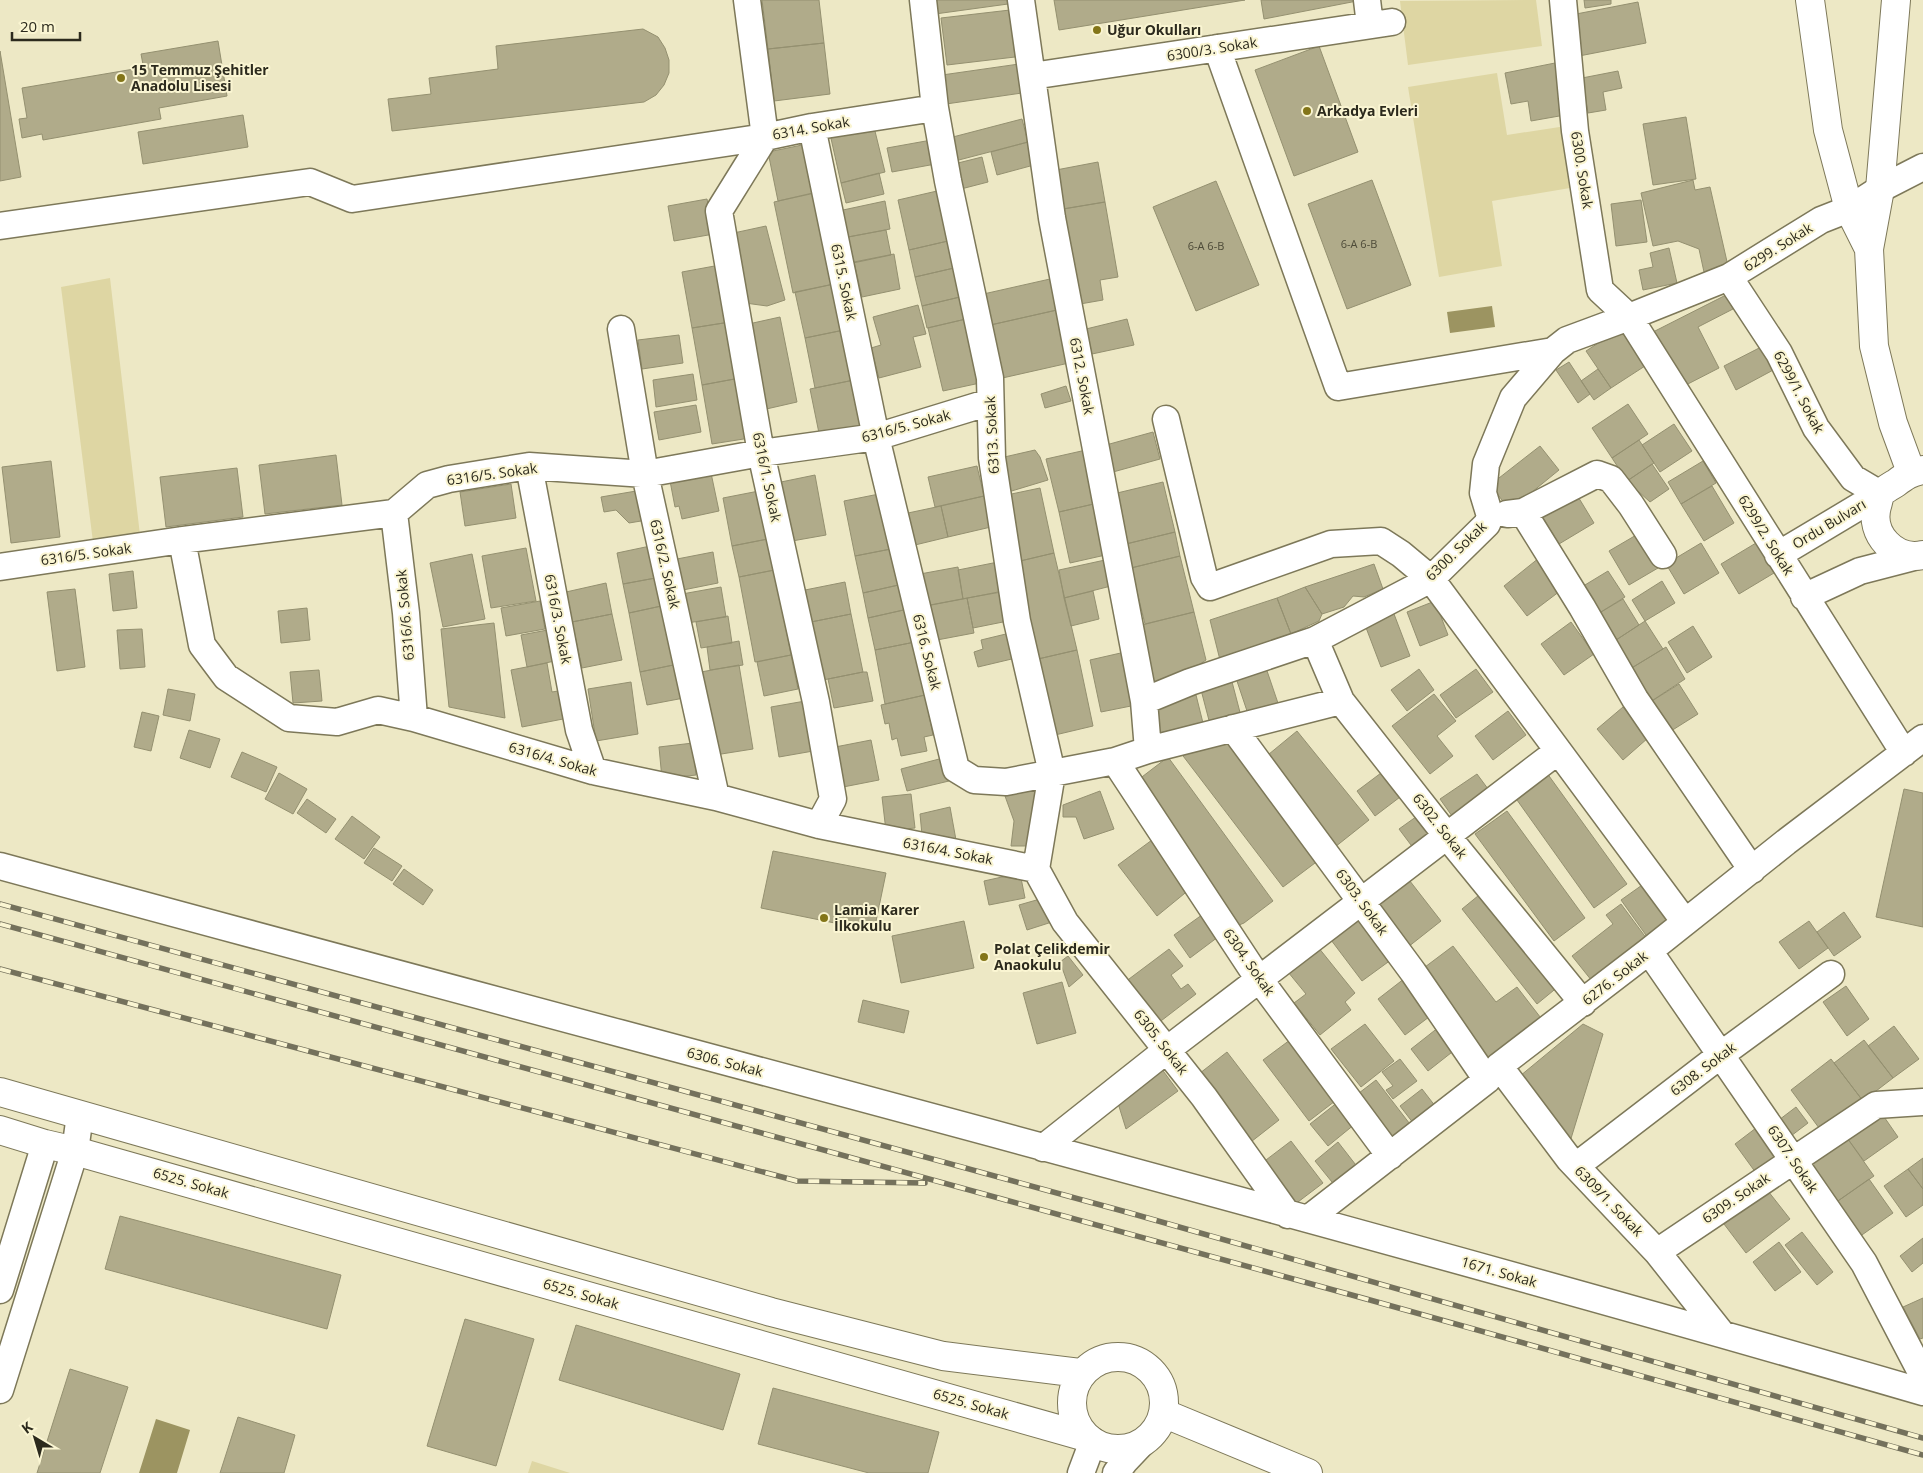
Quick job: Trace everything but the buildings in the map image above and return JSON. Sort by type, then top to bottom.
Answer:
[{"type":"street","name":"6314. Sokak","points":[[747,0],[765,136],[935,108]]},
{"type":"street","name":"6313. Sokak","points":[[923,0],[935,108],[948,181],[990,378],[992,458],[1018,620],[1052,773],[1036,869]]},
{"type":"street","name":"6312. Sokak","points":[[1022,0],[1052,218],[1144,701],[1148,750]]},
{"type":"street","name":"6300/3. Sokak","points":[[1032,76],[1381,24],[1367,0]]},
{"type":"street","name":"6300. Sokak","points":[[1144,701],[1190,682],[1315,640],[1431,579],[1487,524],[1490,516],[1483,492],[1486,464],[1513,398],[1553,351],[1567,340],[1629,317],[1600,290],[1575,131],[1563,0]]},
{"type":"street","points":[[1810,0],[1828,130],[1849,209],[1868,250]]},
{"type":"street","points":[[1896,0],[1880,189],[1868,250],[1874,346],[1893,423],[1917,471]]},
{"type":"street","points":[[1217,48],[1338,387],[1553,351]]},
{"type":"street","name":"6315. Sokak","points":[[812,127],[876,437]]},
{"type":"street","points":[[0,226],[310,182],[352,199],[765,136]]},
{"type":"street","name":"6316/1. Sokak","points":[[765,136],[719,211],[760,453],[814,693],[833,799],[819,825]]},
{"type":"street","name":"6299. Sokak","points":[[1629,317],[1730,277],[1821,220],[1849,209],[1880,189],[1923,167]]},
{"type":"street","name":"6299/1. Sokak","points":[[1730,277],[1779,353],[1816,428],[1853,478],[1880,494]]},
{"type":"street","name":"6299/2. Sokak","points":[[1629,317],[1804,597],[1913,746]]},
{"type":"street","name":"6316/2. Sokak","points":[[620,329],[645,474],[716,797]]},
{"type":"street","name":"6316/5. Sokak","points":[[0,567],[182,540],[394,513],[427,485],[449,479],[529,466],[645,474],[760,453],[876,437],[990,402]]},
{"type":"street","points":[[1166,419],[1204,577],[1210,587],[1331,544],[1381,541],[1401,554],[1431,579],[1685,922]]},
{"type":"street","name":"6316. Sokak","points":[[876,437],[956,769],[974,780],[1006,782],[1115,761],[1148,750],[1340,701]]},
{"type":"street","name":"6316/3. Sokak","points":[[529,466],[579,730],[592,771]]},
{"type":"street","name":"Ordu Bulvarı","points":[[1778,555],[1917,471]]},
{"type":"street","points":[[1490,516],[1523,512],[1597,474],[1611,479],[1632,505],[1663,555]]},
{"type":"street","name":"Ordu Bulvarı","points":[[1880,494],[1876,511],[1876,525],[1879,535],[1899,553],[1918,556]]},
{"type":"street","points":[[1523,512],[1582,607],[1635,699],[1752,870]]},
{"type":"street","name":"6316/6. Sokak","points":[[394,513],[406,613],[414,718]]},
{"type":"street","name":"6316/4. Sokak","points":[[182,540],[202,645],[226,677],[288,718],[337,722],[378,710],[414,718],[592,771],[716,797],[819,825],[1036,869]]},
{"type":"street","name":"Ordu Bulvarı","points":[[1804,597],[1860,572],[1918,556]]},
{"type":"street","name":"6302. Sokak","points":[[1315,640],[1340,701],[1583,1003]]},
{"type":"street","name":"6303. Sokak","points":[[1234,728],[1413,972],[1493,1073]]},
{"type":"street","name":"6276. Sokak","points":[[1298,1216],[1390,1156],[1685,922],[1913,746]]},
{"type":"street","points":[[1043,1148],[1168,1049],[1558,751]]},
{"type":"street","name":"6304. Sokak","points":[[1115,761],[1260,979],[1390,1156]]},
{"type":"street","name":"6306. Sokak","points":[[0,866],[1074,1156]]},
{"type":"street","name":"6305. Sokak","points":[[1036,869],[1065,922],[1168,1049],[1298,1216]]},
{"type":"street","name":"6307. Sokak","points":[[1650,951],[1864,1263],[1923,1376]]},
{"type":"street","name":"6308. Sokak","points":[[1576,1166],[1722,1054],[1831,974]]},
{"type":"street","name":"6309/1. Sokak","points":[[1493,1073],[1576,1166],[1657,1252],[1722,1334]]},
{"type":"street","points":[[0,1092],[790,1317],[943,1356],[1080,1373]]},
{"type":"street","name":"6309. Sokak","points":[[1657,1252],[1876,1105],[1923,1102]]},
{"type":"street","points":[[0,1390],[75,1151],[80,1115]]},
{"type":"street","name":"6525. Sokak","points":[[0,1130],[1090,1439]]},
{"type":"street","points":[[0,1290],[44,1144]]},
{"type":"street","name":"1671. Sokak","points":[[1074,1156],[1298,1216],[1923,1392]]},
{"type":"street","points":[[1116,1473],[1124,1461],[1144,1442],[1154,1432],[1165,1406],[1163,1391],[1157,1378],[1148,1367],[1135,1359],[1121,1356],[1106,1358],[1080,1373],[1072,1400],[1073,1413],[1078,1426],[1090,1439],[1105,1448],[1114,1449],[1129,1448],[1144,1442]]},
{"type":"street","points":[[1163,1413],[1308,1473]]},
{"type":"street","points":[[1081,1473],[1090,1439]]},
{"type":"shaded area","points":[[1536,0],[1542,46],[1408,65],[1400,1]]},
{"type":"shaded area","points":[[1497,73],[1507,135],[1566,126],[1576,187],[1492,201],[1502,266],[1439,277],[1408,87]]},
{"type":"shaded area","points":[[110,278],[140,535],[93,542],[61,287]]},
{"type":"shaded area","points":[[1492,306],[1495,327],[1450,333],[1447,312]]},
{"type":"shaded area","points":[[156,1419],[190,1430],[177,1473],[139,1473]]},
{"type":"shaded area","points":[[532,1461],[570,1473],[528,1473]]},
{"type":"railway","points":[[0,904],[1130,1213],[1923,1438]]},
{"type":"railway","points":[[0,924],[1370,1300],[1923,1455]]},
{"type":"railway","points":[[0,969],[797,1181],[925,1183]]},
{"type":"place","name":"Uğur Okulları","points":[[1097,30]]},
{"type":"place","name":"15 Temmuz Şehitler Anadolu Lisesi","points":[[121,78]]},
{"type":"place","name":"Arkadya Evleri","points":[[1307,111]]},
{"type":"place","name":"Lamia Karer İlkokulu","points":[[824,918]]},
{"type":"place","name":"Polat Çelikdemir Anaokulu","points":[[984,957]]}]
